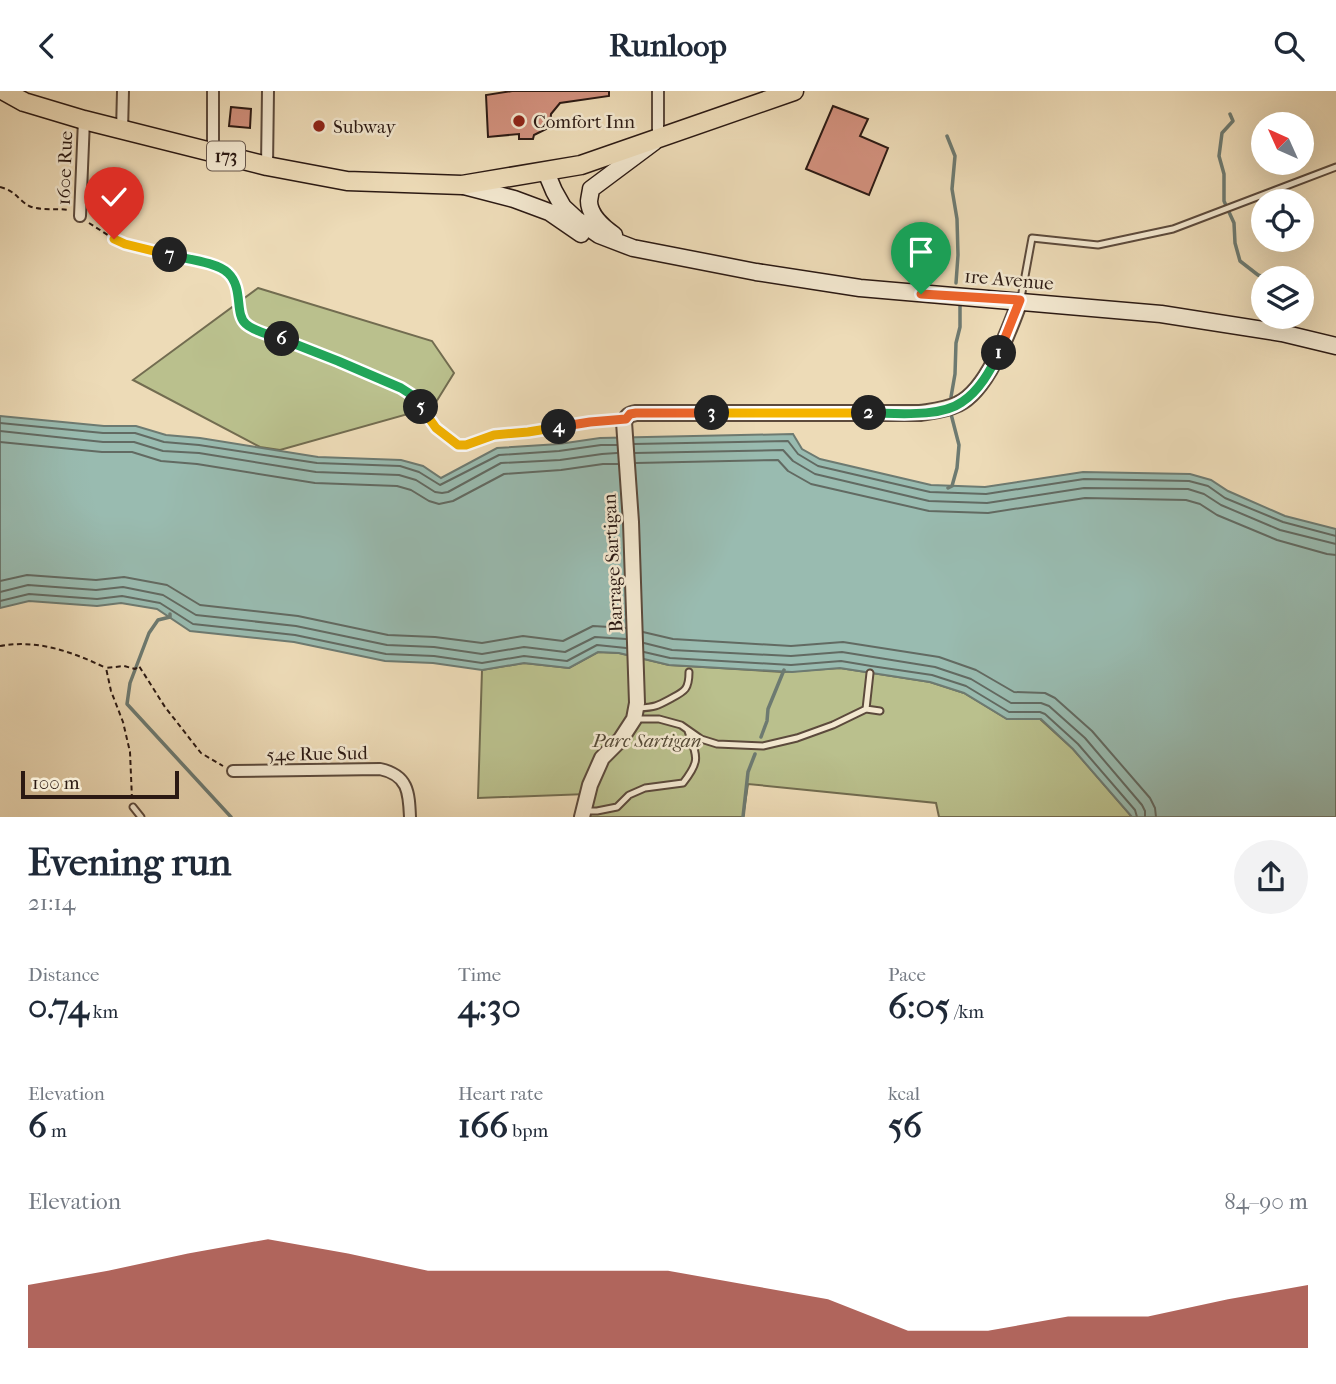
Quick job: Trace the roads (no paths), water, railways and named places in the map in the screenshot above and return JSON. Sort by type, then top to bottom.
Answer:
[{"type":"main road","name":"173","points":[[4,91],[24,102],[122,131],[267,166],[347,181],[462,185],[580,165],[794,91]]},
{"type":"main road","points":[[634,248],[605,229],[591,211],[589,201],[592,189],[658,139]]},
{"type":"main road","name":"1re Avenue","points":[[546,172],[563,207],[576,219],[599,235],[634,248],[756,272],[860,288],[1020,300],[1174,316],[1282,333],[1336,347]]},
{"type":"main road","points":[[462,185],[549,212],[576,232],[605,245],[634,248]]},
{"type":"street","points":[[122,131],[123,91]]},
{"type":"street","points":[[213,153],[214,91]]},
{"type":"street","points":[[267,166],[268,91]]},
{"type":"street","points":[[658,91],[658,139]]},
{"type":"street","points":[[0,97],[24,102]]},
{"type":"street","name":"160e Rue","points":[[80,216],[84,120]]},
{"type":"street","name":"Barrage Sartigan","points":[[636,710],[631,522],[625,421],[630,414],[920,413],[942,410],[961,404],[991,368],[1020,300]]},
{"type":"street","points":[[583,814],[590,785],[602,758],[621,739],[636,710]]},
{"type":"street","name":"54e Rue Sud","points":[[233,771],[380,769],[394,772],[409,797],[410,817]]},
{"type":"lane","points":[[1020,300],[1032,238],[1098,245],[1173,229],[1336,167]]},
{"type":"lane","points":[[636,710],[659,706],[684,693],[689,672]]},
{"type":"lane","points":[[866,709],[870,673]]},
{"type":"lane","points":[[636,710],[681,725],[701,739],[717,744],[764,746],[833,725],[866,709],[880,711]]},
{"type":"lane","points":[[583,814],[617,807],[629,795],[645,788],[684,783],[695,768],[696,754],[688,730]]},
{"type":"lane","points":[[132,817],[133,807],[141,817]]},
{"type":"water","points":[[0,416],[104,426],[136,426],[166,435],[318,457],[401,460],[423,466],[441,478],[497,448],[600,438],[793,434],[802,449],[820,459],[931,485],[985,487],[1083,472],[1190,474],[1211,480],[1228,491],[1285,516],[1336,529],[1336,817],[1132,817],[1073,749],[1041,719],[1007,719],[964,693],[930,682],[840,668],[792,672],[669,665],[619,653],[598,652],[569,668],[524,663],[482,670],[433,663],[385,661],[294,642],[190,631],[157,609],[121,603],[97,606],[29,601],[0,608]]},
{"type":"waterway","points":[[1230,114],[1233,121],[1222,133],[1219,156],[1224,174],[1224,201],[1234,223],[1235,243],[1240,261],[1251,270]]},
{"type":"waterway","points":[[947,136],[955,156],[952,189],[957,219],[956,283]]},
{"type":"waterway","points":[[951,397],[960,327],[960,305]]},
{"type":"waterway","points":[[948,488],[952,486],[957,468],[959,445],[951,414]]},
{"type":"waterway","points":[[170,614],[170,617],[158,620],[149,633],[130,683],[127,704],[231,817]]},
{"type":"waterway","points":[[761,737],[768,709],[784,670]]},
{"type":"waterway","points":[[743,817],[748,772],[755,754]]},
{"type":"place","name":"Comfort Inn","points":[[519,121]]},
{"type":"place","name":"Subway","points":[[319,126]]},
{"type":"park label","name":"Parc Sartigan","points":[[647,740]]}]
